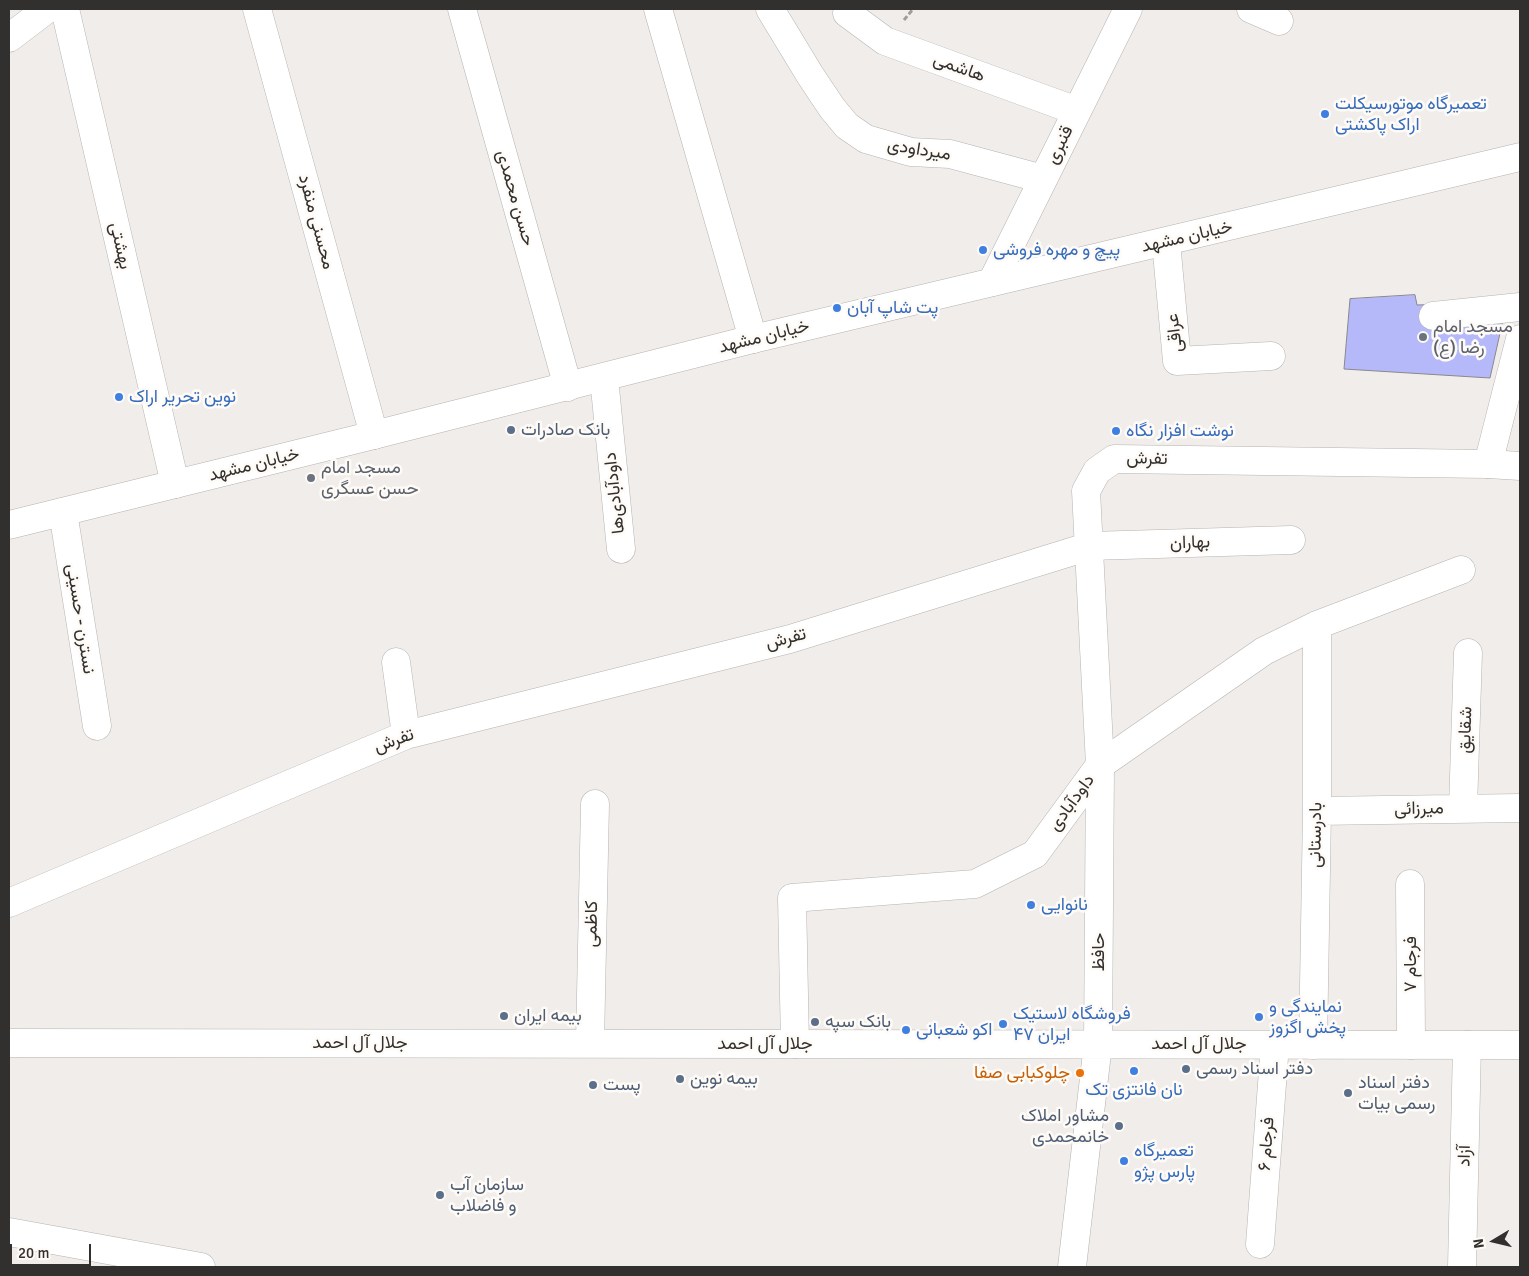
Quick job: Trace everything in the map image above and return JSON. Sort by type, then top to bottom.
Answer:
[{"type":"street","points":[[13,29],[47,9]]},
{"type":"street","name":"بهشتی","points":[[65,9],[175,484]]},
{"type":"street","name":"محسنی منفرد","points":[[257,9],[374,435]]},
{"type":"street","name":"حسن محمدی","points":[[462,9],[568,387]]},
{"type":"street","points":[[658,9],[753,339]]},
{"type":"street","name":"میرداودی","points":[[770,9],[832,108],[847,126],[866,139],[911,152],[950,154],[1043,179]]},
{"type":"street","name":"قنبری","points":[[992,282],[1128,9]]},
{"type":"street","points":[[1250,9],[1279,21]]},
{"type":"street","name":"هاشمی","points":[[847,13],[885,41],[1077,111]]},
{"type":"street","name":"خیابان مشهد","points":[[9,525],[604,378],[753,339],[1520,157]]},
{"type":"street","name":"عراقی","points":[[1166,242],[1177,361],[1271,356]]},
{"type":"street","points":[[1433,316],[1520,307]]},
{"type":"street","points":[[1488,464],[1520,339]]},
{"type":"street","name":"داودآبادی‌ها","points":[[604,378],[621,548]]},
{"type":"street","name":"تفرش","points":[[9,903],[406,735],[790,639],[1090,546],[1086,491],[1097,471],[1114,459],[1520,466]]},
{"type":"street","name":"نسترن - حسینی","points":[[63,512],[97,726]]},
{"type":"street","name":"بهاران","points":[[1090,546],[1291,540]]},
{"type":"street","name":"حافظ","points":[[1072,1267],[1098,1044],[1100,765],[1090,546]]},
{"type":"street","name":"داودآبادی","points":[[794,1044],[792,898],[975,884],[1035,854],[1100,765],[1264,651],[1317,625],[1461,570]]},
{"type":"street","name":"بادرستانی","points":[[1313,1044],[1317,811],[1317,625]]},
{"type":"street","name":"شقایق","points":[[1463,808],[1468,653]]},
{"type":"street","points":[[396,662],[406,735]]},
{"type":"street","name":"کاظمی","points":[[590,1044],[594,804]]},
{"type":"street","name":"میرزائی","points":[[1317,811],[1520,808]]},
{"type":"street","name":"فرجام ۷","points":[[1410,884],[1411,1045]]},
{"type":"street","name":"جلال آل احمد","points":[[9,1043],[1520,1045]]},
{"type":"street","name":"فرجام ۶","points":[[1260,1244],[1275,1044]]},
{"type":"street","name":"آزاد","points":[[1462,1267],[1467,1045]]},
{"type":"street","points":[[9,1232],[201,1267]]},
{"type":"building","name":"مسجد امام رضا (ع)","points":[[1415,295],[1417,305],[1507,302],[1490,378],[1344,369],[1350,299]]},
{"type":"place","name":"تعمیرگاه موتورسیکلت اراک پاکشتی","points":[[1325,114]]},
{"type":"place","name":"پیچ و مهره فروشی","points":[[983,250]]},
{"type":"place","name":"پت شاپ آبان","points":[[837,308]]},
{"type":"place","name":"مسجد امام رضا (ع)","points":[[1423,337]]},
{"type":"place","name":"نوین تحریر اراک","points":[[119,397]]},
{"type":"place","name":"بانک صادرات","points":[[511,430]]},
{"type":"place","name":"نوشت افزار نگاه","points":[[1116,431]]},
{"type":"place","name":"مسجد امام حسن عسگری","points":[[311,478]]},
{"type":"place","name":"نانوایی","points":[[1031,905]]},
{"type":"place","name":"بیمه ایران","points":[[504,1016]]},
{"type":"place","name":"نمایندگی و پخش اگزوز","points":[[1259,1017]]},
{"type":"place","name":"بانک سپه","points":[[815,1022]]},
{"type":"place","name":"فروشگاه لاستیک ایران ۴۷","points":[[1003,1024]]},
{"type":"place","name":"اکو شعبانی","points":[[906,1030]]},
{"type":"place","name":"دفتر اسناد رسمی","points":[[1186,1069]]},
{"type":"place","name":"نان فانتزی تک","points":[[1134,1071]]},
{"type":"place","name":"چلوکبابی صفا","points":[[1080,1073]]},
{"type":"place","name":"بیمه نوین","points":[[680,1079]]},
{"type":"place","name":"پست","points":[[593,1085]]},
{"type":"place","name":"دفتر اسناد رسمی بیات","points":[[1348,1093]]},
{"type":"place","name":"مشاور املاک خانمحمدی","points":[[1119,1126]]},
{"type":"place","name":"تعمیرگاه پارس پژو","points":[[1124,1161]]},
{"type":"place","name":"سازمان آب و فاضلاب","points":[[440,1195]]}]
